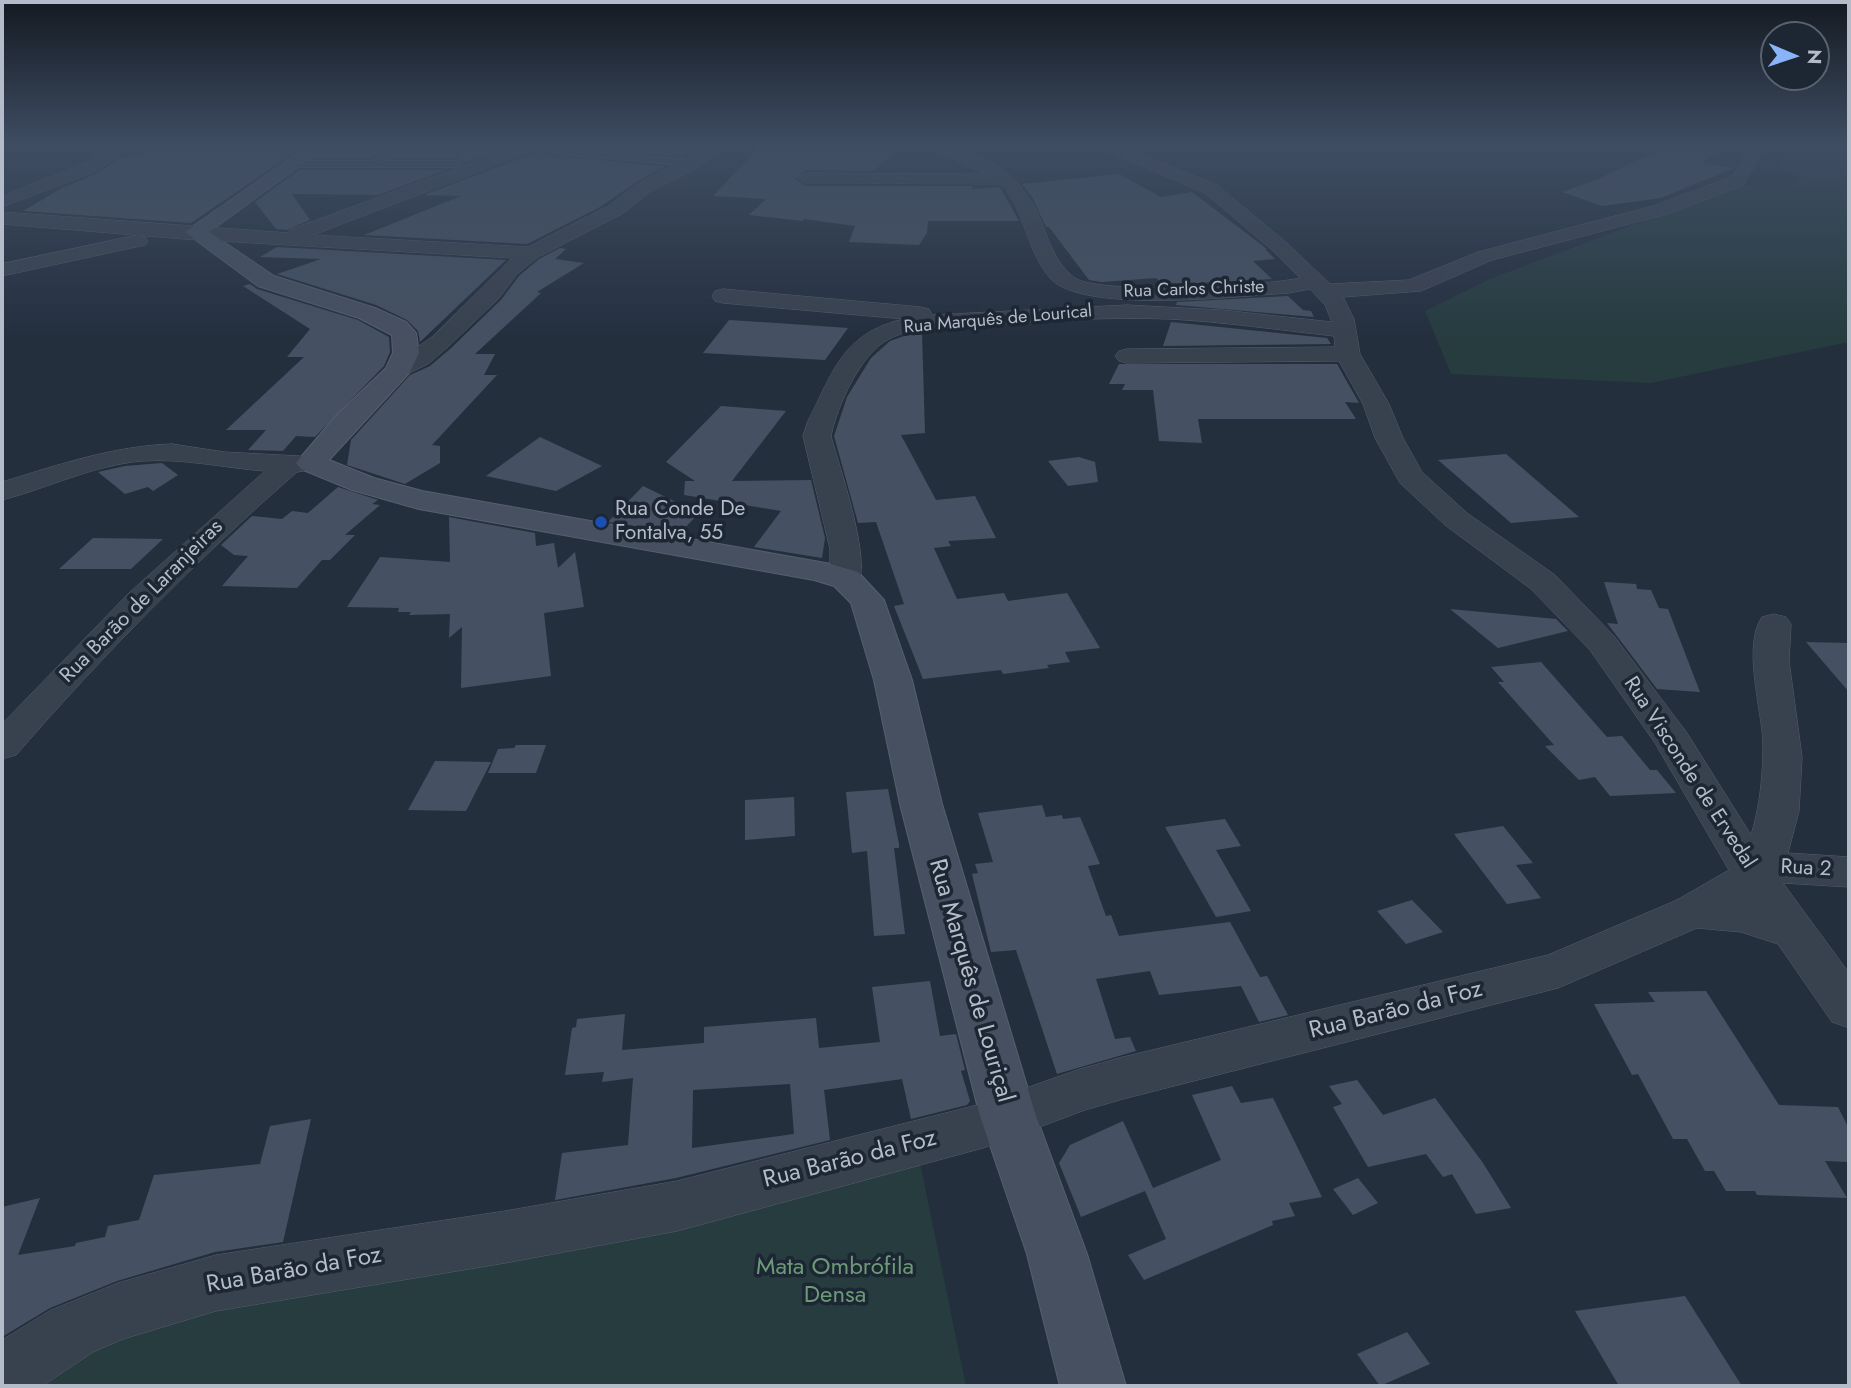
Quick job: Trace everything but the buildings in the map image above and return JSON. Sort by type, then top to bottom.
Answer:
[{"type":"main road","points":[[189,233],[222,211]]},
{"type":"main road","points":[[189,233],[222,248],[266,281],[367,313],[398,327],[404,333],[406,353],[397,372]]},
{"type":"main road","name":"Rua Barão de Laranjeiras","points":[[300,464],[397,372]]},
{"type":"main road","points":[[300,464],[419,500],[688,546],[846,579]]},
{"type":"main road","name":"Rua Marquês de Louriçal","points":[[846,579],[867,600],[893,680],[920,804],[1008,1116],[1057,1254],[1093,1386]]},
{"type":"street","points":[[290,237],[350,211]]},
{"type":"street","points":[[2,218],[189,233],[531,253],[612,211]]},
{"type":"street","name":"Rua Carlos Christe","points":[[1026,211],[1042,251],[1068,283],[1082,289],[1112,293],[1301,286],[1374,290],[1413,286],[1485,256],[1657,211]]},
{"type":"street","name":"Rua Visconde de Ervedal","points":[[1237,211],[1280,247],[1341,311],[1346,342],[1364,387],[1376,404],[1389,438],[1410,477],[1456,519],[1543,582],[1589,628],[1626,674],[1849,1009]]},
{"type":"street","points":[[2,270],[189,233]]},
{"type":"street","name":"Rua Barão de Laranjeiras","points":[[397,372],[440,342],[510,270],[531,253]]},
{"type":"street","points":[[723,296],[921,314],[957,321]]},
{"type":"street","name":"Rua Marquês de Lourical","points":[[846,579],[846,549],[817,436],[820,423],[853,357],[878,334],[907,325],[1078,313],[1149,312],[1346,342]]},
{"type":"street","points":[[1127,356],[1346,342]]},
{"type":"street","points":[[2,491],[96,462],[140,453],[172,452],[224,460],[300,464]]},
{"type":"street","name":"Rua Barão de Laranjeiras","points":[[2,747],[133,607],[203,538],[300,464]]},
{"type":"street","points":[[1758,871],[1777,817],[1782,779],[1781,729],[1772,640],[1774,624]]},
{"type":"street","name":"Rua 2","points":[[1758,871],[1849,872]]},
{"type":"street","name":"Rua Barão da Foz","points":[[2,1376],[72,1331],[118,1312],[216,1283],[505,1237],[677,1206],[983,1126],[1077,1091],[1123,1078],[1559,970],[1693,911],[1758,871]]},
{"type":"street","name":"Rua Barão da Foz","points":[[1693,911],[1741,916],[1797,933]]},
{"type":"green space","points":[[1670,211],[1849,211],[1849,342],[1651,383],[1451,374],[1425,311],[1490,279]]},
{"type":"green space","name":"Mata Ombrófila Densa","points":[[918,1153],[966,1386],[2,1386],[86,1328]]},
{"type":"place","name":"Rua Conde De Fontalva, 55","points":[[601,522]]}]
